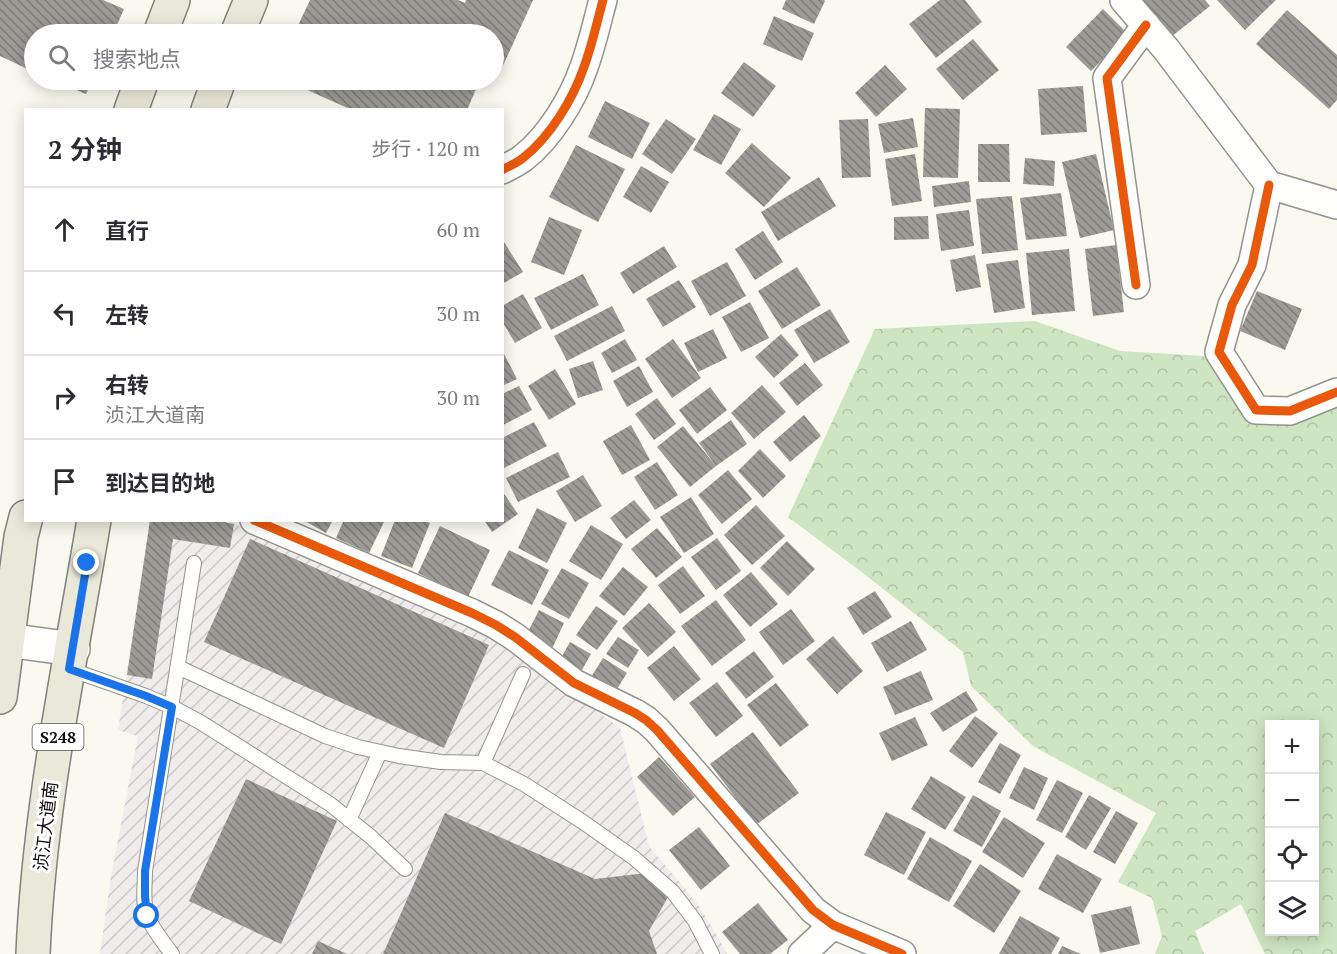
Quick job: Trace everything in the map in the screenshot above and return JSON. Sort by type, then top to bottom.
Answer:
[{"type":"main road","points":[[163,24],[173,0]]},
{"type":"main road","points":[[241,24],[251,0]]},
{"type":"main road","points":[[132,108],[138,90]]},
{"type":"main road","points":[[209,108],[215,90]]},
{"type":"main road","points":[[0,697],[4,639],[25,522]]},
{"type":"main road","name":"浈江大道南","points":[[33,954],[37,890],[52,772],[94,522]]},
{"type":"street","points":[[504,169],[521,160],[540,143],[571,96],[585,65],[603,0]]},
{"type":"street","points":[[1124,0],[1166,49],[1269,185],[1337,205]]},
{"type":"street","points":[[1136,285],[1107,78],[1146,26]]},
{"type":"street","points":[[1269,185],[1252,265],[1232,305],[1220,352],[1256,410],[1290,411],[1337,392]]},
{"type":"street","points":[[259,522],[488,621],[515,637],[573,683],[646,720],[813,910],[833,925],[902,954]]},
{"type":"street","points":[[4,639],[71,659]]},
{"type":"street","points":[[802,954],[833,925]]},
{"type":"lane","points":[[172,954],[147,916],[145,871],[194,563]]},
{"type":"lane","points":[[71,659],[200,722],[320,798],[371,837],[405,869]]},
{"type":"lane","points":[[178,667],[325,736],[357,747],[399,756],[441,762],[483,763],[534,790],[633,858],[673,892],[695,921],[712,954]]},
{"type":"lane","points":[[483,763],[523,674]]},
{"type":"lane","points":[[349,820],[380,752]]},
{"type":"shaded area","points":[[150,522],[234,524],[508,646],[620,728],[649,846],[697,903],[727,954],[100,954],[111,876],[138,736],[118,730]]},
{"type":"green space","points":[[1035,321],[1120,351],[1204,356],[1250,416],[1337,399],[1337,954],[1265,954],[1241,904],[1195,931],[1204,954],[1155,954],[1162,936],[1152,898],[1118,882],[1156,813],[1033,746],[971,686],[963,652],[788,517],[875,329]]},
{"type":"building","points":[[0,0],[103,0],[124,9],[117,24],[24,24],[24,67],[0,56]]},
{"type":"building","points":[[310,0],[458,0],[465,3],[466,0],[533,0],[504,63],[504,24],[299,24]]},
{"type":"building","points":[[786,0],[825,1],[814,24],[782,9]]},
{"type":"building","points":[[940,0],[965,0],[982,22],[936,58],[909,24]]},
{"type":"building","points":[[1142,0],[1205,0],[1210,6],[1171,37]]},
{"type":"building","points":[[1217,0],[1276,0],[1245,30]]},
{"type":"building","points":[[1103,9],[1128,34],[1091,71],[1066,47]]},
{"type":"building","points":[[1287,10],[1337,55],[1337,100],[1329,109],[1256,44]]},
{"type":"building","points":[[774,16],[814,33],[802,61],[763,44]]},
{"type":"building","points":[[973,39],[999,70],[963,100],[936,69]]},
{"type":"building","points":[[744,62],[776,86],[753,117],[721,93]]},
{"type":"building","points":[[885,65],[907,89],[876,117],[855,93]]},
{"type":"building","points":[[1083,86],[1087,132],[1041,135],[1038,89]]},
{"type":"building","points":[[77,90],[88,90],[86,94]]},
{"type":"building","points":[[307,90],[476,90],[468,108],[348,108]]},
{"type":"building","points":[[605,101],[650,123],[632,159],[588,137]]},
{"type":"building","points":[[925,108],[960,109],[958,178],[923,177]]},
{"type":"building","points":[[714,114],[741,129],[721,165],[693,150]]},
{"type":"building","points":[[913,118],[918,147],[884,153],[878,124]]},
{"type":"building","points":[[666,119],[696,139],[672,174],[642,154]]},
{"type":"building","points":[[868,119],[871,177],[842,178],[839,120]]},
{"type":"building","points":[[752,143],[791,178],[764,207],[725,173]]},
{"type":"building","points":[[978,144],[1009,144],[1010,182],[978,182]]},
{"type":"building","points":[[576,145],[625,169],[598,222],[549,197]]},
{"type":"building","points":[[915,154],[922,201],[892,206],[885,159]]},
{"type":"building","points":[[1096,154],[1114,230],[1080,238],[1062,162]]},
{"type":"building","points":[[1025,158],[1055,161],[1054,186],[1023,184]]},
{"type":"building","points":[[641,166],[669,182],[651,213],[623,197]]},
{"type":"building","points":[[819,177],[836,206],[778,241],[761,212]]},
{"type":"building","points":[[969,181],[971,202],[934,207],[932,186]]},
{"type":"building","points":[[1061,193],[1067,236],[1026,240],[1020,198]]},
{"type":"building","points":[[1012,196],[1018,250],[982,254],[976,199]]},
{"type":"building","points":[[969,210],[974,246],[941,251],[936,214]]},
{"type":"building","points":[[928,216],[929,239],[894,240],[894,217]]},
{"type":"building","points":[[549,217],[582,230],[564,275],[531,262]]},
{"type":"building","points":[[763,231],[783,262],[755,280],[735,249]]},
{"type":"building","points":[[504,242],[523,272],[504,283]]},
{"type":"building","points":[[1116,245],[1124,312],[1093,316],[1085,249]]},
{"type":"building","points":[[664,246],[677,267],[633,294],[620,273]]},
{"type":"building","points":[[1069,249],[1075,311],[1032,315],[1026,253]]},
{"type":"building","points":[[975,255],[981,287],[956,292],[950,260]]},
{"type":"building","points":[[1018,260],[1025,308],[994,313],[986,264]]},
{"type":"building","points":[[727,262],[746,296],[710,316],[691,281]]},
{"type":"building","points":[[797,267],[821,305],[782,329],[758,291]]},
{"type":"building","points":[[583,274],[599,305],[551,330],[534,298]]},
{"type":"building","points":[[679,280],[696,307],[663,327],[646,299]]},
{"type":"building","points":[[1257,291],[1302,309],[1285,350],[1240,331]]},
{"type":"building","points":[[523,294],[542,328],[515,343],[504,324],[504,305]]},
{"type":"building","points":[[750,302],[769,338],[741,352],[722,317]]},
{"type":"building","points":[[612,306],[625,331],[567,361],[554,336]]},
{"type":"building","points":[[830,309],[850,342],[814,363],[794,330]]},
{"type":"building","points":[[713,329],[727,358],[698,372],[684,343]]},
{"type":"building","points":[[781,334],[799,355],[774,378],[755,357]]},
{"type":"building","points":[[625,339],[637,360],[612,373],[601,353]]},
{"type":"building","points":[[673,339],[701,378],[672,398],[645,359]]},
{"type":"building","points":[[504,354],[517,379],[504,385]]},
{"type":"building","points":[[593,361],[603,390],[578,398],[569,369]]},
{"type":"building","points":[[805,363],[823,385],[797,406],[779,383]]},
{"type":"building","points":[[639,366],[653,392],[627,407],[613,381]]},
{"type":"building","points":[[555,369],[576,404],[549,420],[528,386]]},
{"type":"building","points":[[762,385],[786,412],[754,439],[731,413]]},
{"type":"building","points":[[519,386],[532,410],[504,424],[504,393]]},
{"type":"building","points":[[710,387],[727,410],[697,434],[679,410]]},
{"type":"building","points":[[657,398],[676,424],[654,440],[635,414]]},
{"type":"building","points":[[804,415],[821,436],[790,462],[773,442]]},
{"type":"building","points":[[731,420],[747,444],[716,466],[699,443]]},
{"type":"building","points":[[534,422],[547,446],[504,468],[504,437]]},
{"type":"building","points":[[631,425],[650,460],[622,475],[603,441]]},
{"type":"building","points":[[683,426],[716,466],[690,487],[657,447]]},
{"type":"building","points":[[760,449],[786,476],[763,498],[738,471]]},
{"type":"building","points":[[558,452],[570,477],[518,502],[506,478]]},
{"type":"building","points":[[657,462],[678,495],[655,510],[634,477]]},
{"type":"building","points":[[728,470],[752,499],[722,524],[698,495]]},
{"type":"building","points":[[583,475],[602,506],[575,522],[556,491]]},
{"type":"building","points":[[504,494],[518,514],[492,532],[485,522],[504,522]]},
{"type":"building","points":[[691,497],[714,534],[684,553],[660,517]]},
{"type":"building","points":[[634,500],[651,520],[626,539],[610,518]]},
{"type":"building","points":[[756,505],[785,536],[752,565],[724,535]]},
{"type":"building","points":[[537,508],[567,523],[547,563],[518,548]]},
{"type":"building","points":[[150,522],[234,524],[230,548],[173,539],[152,679],[127,675]]},
{"type":"building","points":[[307,522],[332,522],[326,533]]},
{"type":"building","points":[[343,522],[384,522],[369,553],[336,538]]},
{"type":"building","points":[[394,522],[430,523],[412,568],[381,556]]},
{"type":"building","points":[[591,525],[623,544],[601,580],[569,561]]},
{"type":"building","points":[[440,526],[490,550],[468,597],[418,573]]},
{"type":"building","points":[[657,528],[682,557],[656,578],[631,549]]},
{"type":"building","points":[[717,538],[741,571],[716,590],[691,557]]},
{"type":"building","points":[[250,539],[489,645],[444,748],[204,642]]},
{"type":"building","points":[[787,541],[815,569],[788,596],[760,568]]},
{"type":"building","points":[[509,550],[549,570],[532,605],[491,585]]},
{"type":"building","points":[[683,566],[705,596],[680,614],[658,585]]},
{"type":"building","points":[[623,567],[648,587],[624,616],[599,596]]},
{"type":"building","points":[[562,568],[589,583],[569,619],[541,604]]},
{"type":"building","points":[[751,572],[778,604],[750,627],[723,595]]},
{"type":"building","points":[[875,591],[892,617],[863,635],[847,608]]},
{"type":"building","points":[[716,600],[746,640],[712,666],[681,626]]},
{"type":"building","points":[[649,603],[676,632],[648,657],[622,628]]},
{"type":"building","points":[[596,606],[618,621],[597,650],[576,635]]},
{"type":"building","points":[[791,609],[815,641],[783,665],[759,632]]},
{"type":"building","points":[[539,610],[564,623],[551,651],[525,638]]},
{"type":"building","points":[[911,621],[927,650],[887,672],[871,643]]},
{"type":"building","points":[[833,636],[863,671],[837,694],[806,659]]},
{"type":"building","points":[[618,637],[639,650],[628,668],[606,654]]},
{"type":"building","points":[[570,642],[591,654],[578,677],[557,665]]},
{"type":"building","points":[[674,646],[701,679],[674,701],[647,668]]},
{"type":"building","points":[[754,651],[774,677],[746,699],[725,673]]},
{"type":"building","points":[[603,658],[627,673],[612,697],[588,682]]},
{"type":"building","points":[[921,671],[933,700],[895,715],[883,687]]},
{"type":"building","points":[[717,682],[743,716],[716,737],[689,703]]},
{"type":"building","points":[[776,683],[809,725],[780,747],[747,705]]},
{"type":"building","points":[[966,691],[978,710],[943,732],[930,713]]},
{"type":"building","points":[[975,716],[998,733],[972,768],[949,751]]},
{"type":"building","points":[[915,717],[928,745],[892,761],[879,733]]},
{"type":"building","points":[[753,732],[799,793],[756,825],[710,764]]},
{"type":"building","points":[[1000,743],[1021,755],[1000,794],[978,782]]},
{"type":"building","points":[[659,757],[695,797],[673,816],[637,777]]},
{"type":"building","points":[[1024,767],[1048,778],[1034,810],[1009,798]]},
{"type":"building","points":[[931,776],[966,797],[945,830],[911,809]]},
{"type":"building","points":[[246,779],[337,821],[281,944],[189,901]]},
{"type":"building","points":[[1057,780],[1083,793],[1062,833],[1036,820]]},
{"type":"building","points":[[973,795],[1001,811],[982,847],[953,831]]},
{"type":"building","points":[[1089,795],[1111,808],[1086,850],[1065,837]]},
{"type":"building","points":[[1116,811],[1138,823],[1115,864],[1093,852]]},
{"type":"building","points":[[886,812],[926,832],[904,875],[864,855]]},
{"type":"building","points":[[445,813],[595,879],[646,873],[669,895],[649,931],[657,954],[383,954]]},
{"type":"building","points":[[1004,817],[1045,843],[1023,878],[982,852]]},
{"type":"building","points":[[699,827],[730,866],[701,890],[669,850]]},
{"type":"building","points":[[930,837],[972,861],[949,902],[907,879]]},
{"type":"building","points":[[1057,854],[1102,879],[1083,913],[1038,889]]},
{"type":"building","points":[[980,864],[1021,891],[994,933],[953,906]]},
{"type":"building","points":[[758,903],[788,940],[770,954],[740,954],[722,932]]},
{"type":"building","points":[[1131,906],[1140,944],[1100,953],[1091,915]]},
{"type":"building","points":[[1020,916],[1060,938],[1051,954],[999,954]]},
{"type":"building","points":[[318,941],[347,954],[312,954]]},
{"type":"building","points":[[1062,946],[1081,954],[1058,954]]},
{"type":"cycle path","points":[[504,169],[521,160],[533,149],[560,117],[587,59],[603,0]]},
{"type":"cycle path","points":[[1136,285],[1107,78],[1146,25]]},
{"type":"cycle path","points":[[1269,185],[1252,265],[1232,305],[1219,352],[1256,410],[1290,411],[1337,392]]},
{"type":"cycle path","points":[[259,522],[496,625],[574,683],[646,720],[813,910],[833,925],[902,954]]},
{"type":"route","points":[[87,563],[69,669],[172,707],[145,871],[147,916]]}]
